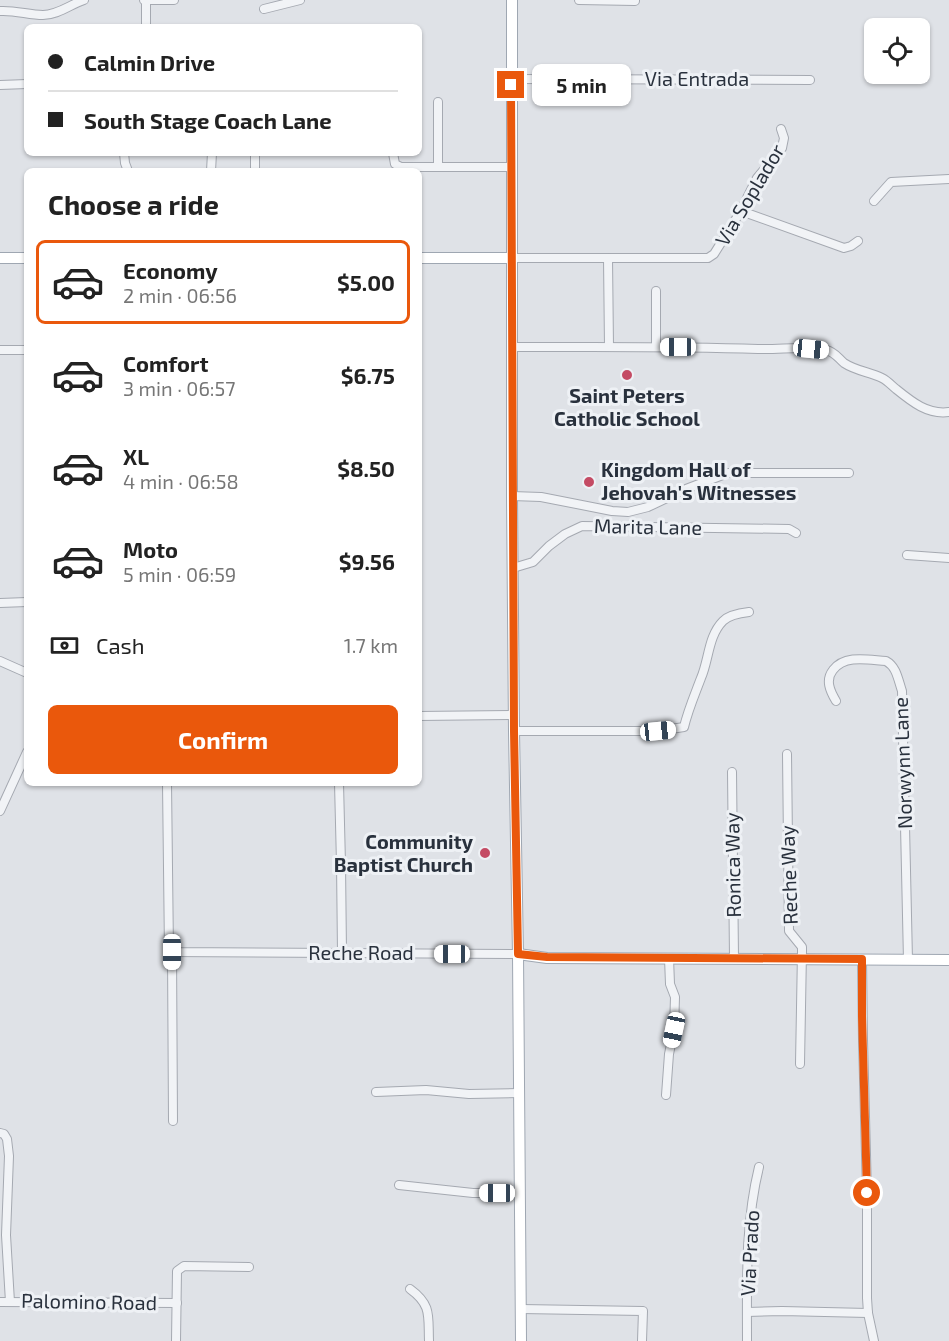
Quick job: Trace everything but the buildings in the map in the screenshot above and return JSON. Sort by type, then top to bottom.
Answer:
[{"type":"main road","points":[[512,0],[512,496],[521,1341]]},
{"type":"main road","points":[[0,258],[24,258]]},
{"type":"main road","points":[[422,258],[512,258]]},
{"type":"main road","name":"Reche Road","points":[[518,954],[547,957],[949,960]]},
{"type":"street","points":[[0,11],[45,15],[84,0]]},
{"type":"street","points":[[146,24],[145,0],[174,0]]},
{"type":"street","points":[[264,9],[300,0]]},
{"type":"street","points":[[579,0],[635,1]]},
{"type":"street","name":"Via Entrada","points":[[511,79],[810,80]]},
{"type":"street","points":[[0,85],[24,84]]},
{"type":"street","points":[[438,102],[438,167]]},
{"type":"street","name":"Via Soplador","points":[[608,258],[708,258],[714,254],[741,211],[757,178],[782,148],[784,138],[780,129]]},
{"type":"street","points":[[393,156],[394,164],[401,167],[511,167]]},
{"type":"street","points":[[874,201],[891,182],[949,179]]},
{"type":"street","points":[[741,211],[844,248],[858,240]]},
{"type":"street","points":[[512,258],[608,258],[609,347]]},
{"type":"street","points":[[656,291],[656,347]]},
{"type":"street","points":[[512,347],[761,349],[795,347],[828,350],[855,369],[885,379],[922,408],[935,412],[949,412]]},
{"type":"street","points":[[0,350],[24,350]]},
{"type":"street","points":[[512,496],[541,497],[628,512],[648,507],[728,473],[849,473]]},
{"type":"street","name":"Marita Lane","points":[[513,568],[533,562],[565,534],[582,526],[789,529],[796,533]]},
{"type":"street","points":[[907,555],[949,558]]},
{"type":"street","points":[[0,603],[24,602]]},
{"type":"street","points":[[514,731],[658,731],[684,727],[687,713],[702,678],[715,632],[724,620],[738,613],[749,612]]},
{"type":"street","points":[[0,661],[24,672]]},
{"type":"street","name":"Norwynn Lane","points":[[836,701],[829,689],[829,675],[844,661],[886,661],[895,668],[902,691],[908,960]]},
{"type":"street","points":[[422,716],[514,716]]},
{"type":"street","name":"Reche Way","points":[[787,754],[789,931],[802,947],[800,1064]]},
{"type":"street","points":[[0,811],[24,759]]},
{"type":"street","name":"Ronica Way","points":[[732,772],[734,958]]},
{"type":"street","points":[[166,786],[173,1121]]},
{"type":"street","points":[[339,786],[342,954]]},
{"type":"street","name":"Reche Road","points":[[170,952],[518,954]]},
{"type":"street","points":[[666,1095],[669,1054],[674,1030],[675,997],[670,984],[669,957]]},
{"type":"street","points":[[862,959],[867,1298],[874,1341]]},
{"type":"street","points":[[376,1092],[426,1090],[453,1094],[519,1094]]},
{"type":"street","points":[[0,1133],[4,1134],[7,1139],[9,1156],[6,1235],[10,1302]]},
{"type":"street","name":"Via Prado","points":[[747,1341],[747,1248],[759,1167]]},
{"type":"street","points":[[399,1185],[473,1193],[520,1193]]},
{"type":"street","points":[[176,1341],[177,1271],[184,1266],[249,1267]]},
{"type":"street","points":[[410,1289],[424,1302],[428,1311],[429,1341]]},
{"type":"street","name":"Palomino Road","points":[[0,1302],[177,1302]]},
{"type":"street","points":[[521,1309],[643,1311],[642,1341]]},
{"type":"street","points":[[747,1312],[868,1313]]},
{"type":"place","name":"Saint Peters Catholic School","points":[[627,375]]},
{"type":"place","name":"Kingdom Hall of Jehovah's Witnesses","points":[[589,482]]},
{"type":"place","name":"Community Baptist Church","points":[[485,853]]},
{"type":"route","points":[[511,85],[512,496],[518,954],[547,957],[862,959],[867,1193]]}]
